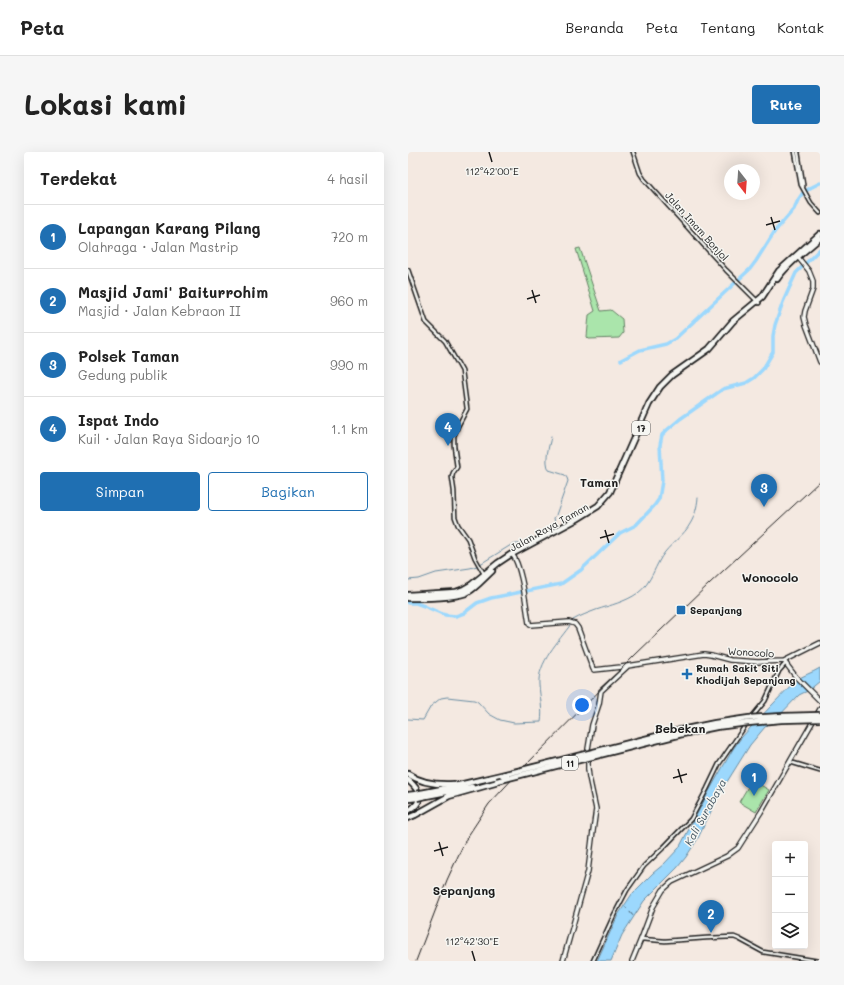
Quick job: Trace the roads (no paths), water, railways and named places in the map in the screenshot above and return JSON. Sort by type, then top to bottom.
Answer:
[{"type":"highway","name":"17","points":[[797,256],[820,234]]},
{"type":"highway","name":"17","points":[[797,256],[820,238]]},
{"type":"highway","name":"Jalan Raya Taman","points":[[408,595],[459,591],[466,588],[512,555],[591,511],[601,503],[607,496],[649,404],[660,387],[672,375],[709,349],[733,321],[759,302],[779,271],[797,256]]},
{"type":"highway","name":"Jalan Raya Taman","points":[[408,598],[465,594],[512,555]]},
{"type":"highway","name":"11","points":[[408,799],[681,730],[715,723],[749,718],[820,715]]},
{"type":"highway","name":"11","points":[[408,795],[419,795],[496,782],[675,736],[716,727],[781,720],[820,719]]},
{"type":"highway","points":[[408,773],[420,780],[444,785],[476,782]]},
{"type":"highway","points":[[408,780],[417,788],[419,796],[418,803],[415,807],[408,811]]},
{"type":"highway","points":[[408,818],[449,796],[496,782]]},
{"type":"main road","points":[[797,256],[806,267],[813,281],[813,289],[804,317],[820,362]]},
{"type":"main road","name":"Wonocolo","points":[[512,555],[518,564],[525,596],[528,623],[530,625],[572,623],[577,626],[593,670],[704,654],[730,660],[785,662]]},
{"type":"main road","points":[[820,643],[785,662],[796,677],[820,701]]},
{"type":"main road","points":[[563,961],[588,871],[594,831],[596,809],[588,777],[588,749],[592,725],[599,704],[601,691],[628,666]]},
{"type":"main road","points":[[632,961],[642,939],[653,907],[662,890],[672,882],[727,856],[738,848],[820,710]]},
{"type":"street","name":"Jalan Imam Bonjol","points":[[633,152],[642,176],[737,282],[759,302]]},
{"type":"street","points":[[796,152],[801,185],[811,203],[820,213]]},
{"type":"street","points":[[408,270],[426,322],[444,341],[462,371],[468,409],[454,436],[454,446],[458,467],[453,473],[452,477],[454,511],[458,525],[468,539],[484,574]]},
{"type":"street","points":[[593,961],[627,890],[644,866],[691,819],[719,764],[739,733],[765,701],[785,662]]},
{"type":"street","points":[[790,762],[820,771]]},
{"type":"street","points":[[642,939],[665,941],[734,937],[763,952],[818,961]]},
{"type":"water","name":"Kali Surabaya","points":[[820,668],[820,681],[808,691],[799,695],[775,720],[765,727],[750,745],[720,793],[697,840],[677,868],[644,901],[622,935],[611,961],[597,961],[618,915],[632,894],[679,848],[708,793],[733,749],[741,738],[795,681]]},
{"type":"waterway","points":[[621,360],[640,350],[666,344],[675,339],[750,269],[775,231],[794,209],[802,194],[820,183]]},
{"type":"waterway","points":[[408,603],[416,603],[445,615],[456,616],[464,613],[477,603],[491,598],[561,584],[581,570],[620,533],[636,525],[659,499],[662,481],[660,445],[662,435],[680,419],[723,389],[746,383],[754,378],[763,369],[773,352],[775,325],[796,273],[820,249]]},
{"type":"waterway","points":[[408,580],[419,579],[436,573],[477,566],[511,545],[523,545],[556,527],[554,518],[568,481],[565,475],[549,470],[547,458],[551,437]]},
{"type":"waterway","points":[[572,621],[587,613],[628,599],[643,589],[665,552],[685,532],[690,524],[696,511],[698,498]]},
{"type":"waterway","points":[[408,719],[423,720],[431,706],[441,698],[447,697],[474,700],[478,702],[489,714],[500,720],[514,723],[541,722],[542,708],[539,685],[541,669],[550,653],[571,624]]},
{"type":"railway","points":[[416,961],[447,880],[458,856],[466,839],[489,804],[635,655],[820,481]]},
{"type":"place","name":"Ispat Indo","points":[[448,446]]},
{"type":"place","name":"Polsek Taman","points":[[764,507]]},
{"type":"place","name":"Sepanjang","points":[[681,610]]},
{"type":"place","name":"Rumah Sakit Siti Khodijah Sepanjang","points":[[687,674]]},
{"type":"place","name":"Lapangan Karang Pilang","points":[[754,796]]},
{"type":"place","name":"Masjid Jami' Baiturrohim","points":[[711,933]]},
{"type":"district","name":"Taman","points":[[599,482]]},
{"type":"district","name":"Wonocolo","points":[[770,577]]},
{"type":"district","name":"Bebekan","points":[[680,728]]},
{"type":"district","name":"Sepanjang","points":[[464,890]]}]
